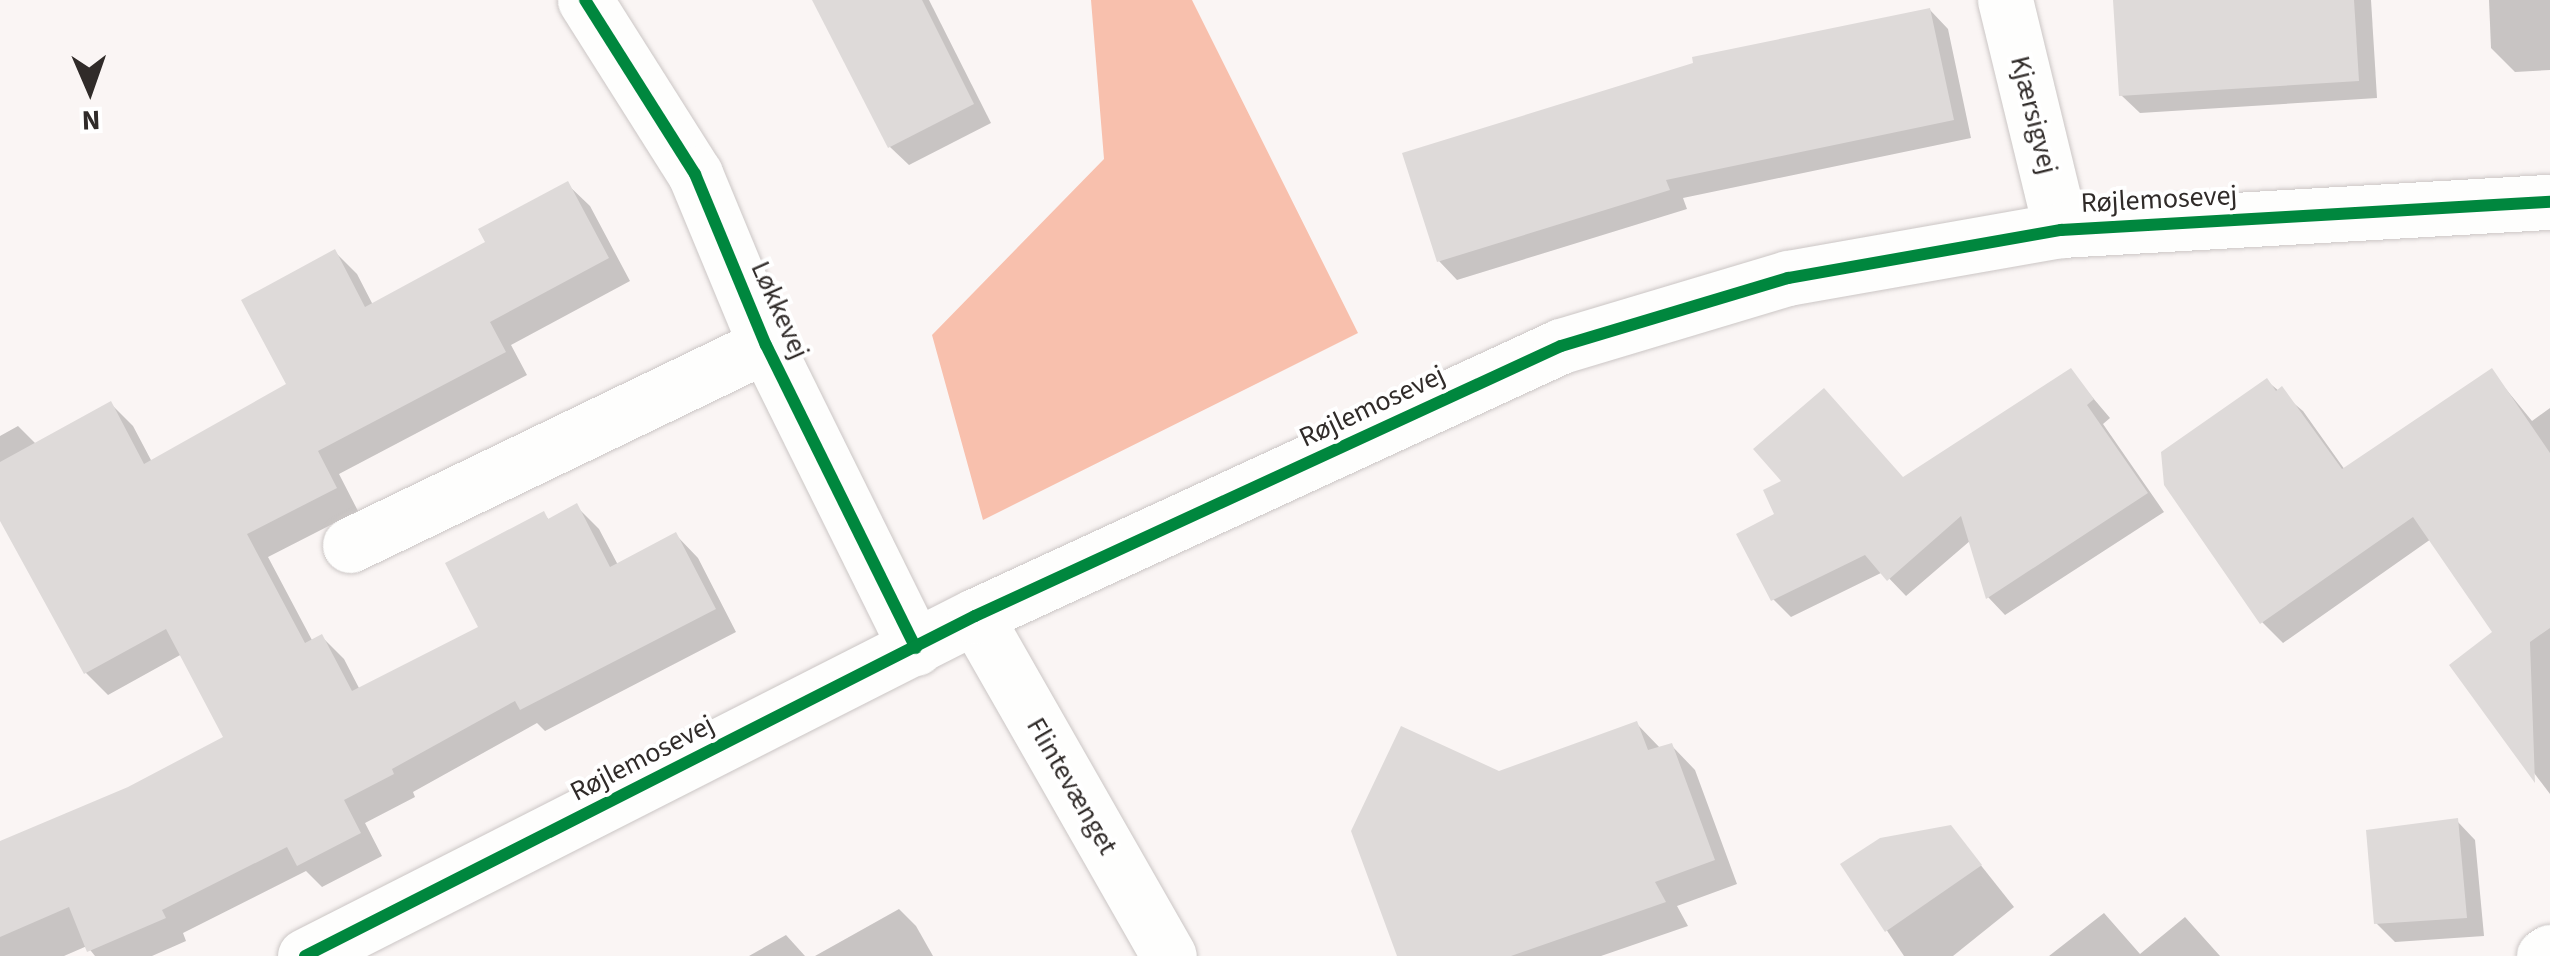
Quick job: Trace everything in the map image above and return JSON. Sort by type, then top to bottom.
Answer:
[{"type":"street","name":"Løkkevej","points":[[585,0],[695,174],[766,345],[916,648]]},
{"type":"street","name":"Kjærsigvej","points":[[2005,0],[2061,230]]},
{"type":"street","name":"Røjlemosevej","points":[[305,956],[975,616],[1561,346],[1788,278],[2061,230],[2550,202]]},
{"type":"street","name":"Løkkevej","points":[[350,545],[766,345]]},
{"type":"street","name":"Flintevænget","points":[[975,616],[1170,956]]},
{"type":"shaded area","points":[[1091,0],[1192,0],[1358,333],[983,520],[932,335],[1104,159]]},
{"type":"building","points":[[812,0],[922,0],[974,104],[888,148]]},
{"type":"building","points":[[2113,0],[2354,0],[2359,81],[2119,96]]},
{"type":"building","points":[[1930,8],[1954,120],[1666,180],[1670,190],[1437,262],[1402,153],[1693,63],[1692,57]]},
{"type":"building","points":[[568,181],[609,258],[490,322],[506,352],[318,451],[337,488],[247,534],[305,643],[322,634],[352,691],[478,627],[445,563],[544,511],[548,519],[577,503],[610,567],[676,532],[716,609],[520,710],[515,701],[392,769],[394,774],[344,800],[361,833],[297,866],[287,847],[162,910],[166,918],[87,952],[69,907],[0,937],[0,841],[128,787],[223,737],[166,629],[84,674],[0,521],[0,462],[111,401],[144,464],[286,384],[241,300],[335,249],[365,307],[485,242],[478,229]]},
{"type":"building","points":[[2071,368],[2094,399],[2087,405],[2148,493],[1986,599],[1961,516],[1887,581],[1865,555],[1771,601],[1736,534],[1774,514],[1763,490],[1781,481],[1753,449],[1824,388],[1903,477]]},
{"type":"building","points":[[2492,368],[2550,453],[2550,628],[2530,642],[2535,783],[2449,665],[2492,632],[2413,517],[2260,624],[2164,485],[2161,452],[2267,378],[2276,391],[2282,386],[2342,469]]},
{"type":"building","points":[[1637,721],[1648,750],[1672,743],[1715,860],[1655,882],[1666,902],[1511,956],[1397,956],[1351,831],[1401,726],[1499,771]]},
{"type":"building","points":[[2458,818],[2467,918],[2374,924],[2366,830]]},
{"type":"building","points":[[1951,825],[1982,865],[1885,932],[1840,864],[1880,838]]},
{"type":"cycle path","points":[[585,0],[695,174],[766,345],[916,648]]},
{"type":"cycle path","points":[[305,956],[975,616],[1561,346],[1788,278],[2061,230],[2550,202]]}]
